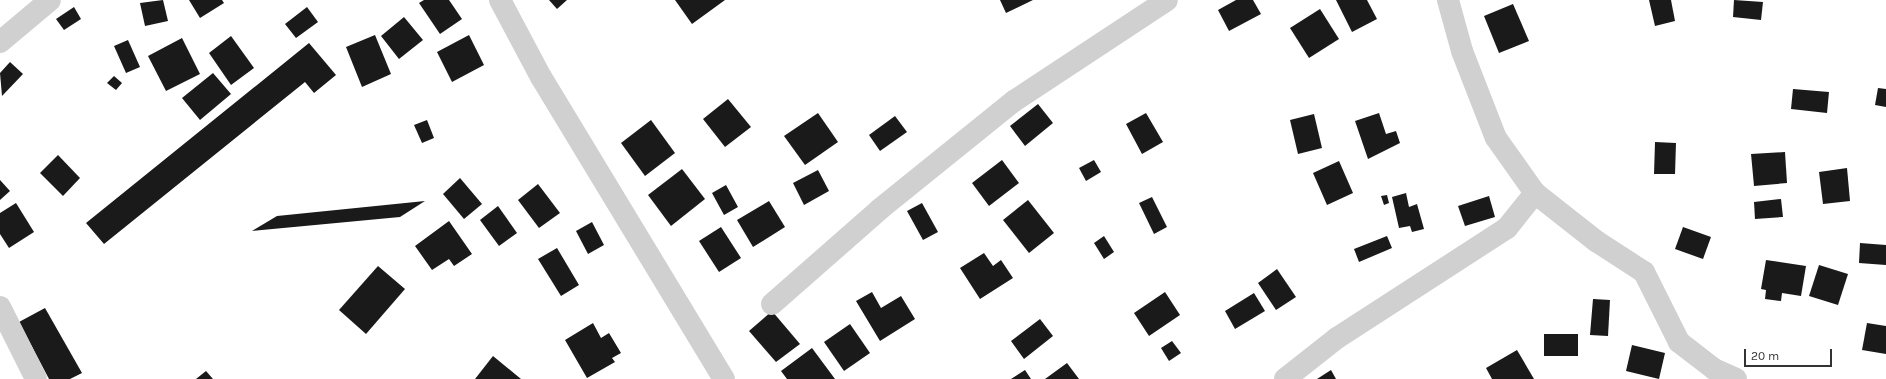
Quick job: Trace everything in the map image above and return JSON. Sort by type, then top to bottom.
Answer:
[{"type":"street","points":[[0,42],[50,0]]},
{"type":"street","points":[[500,0],[541,77],[724,379]]},
{"type":"street","points":[[772,304],[880,209],[1014,101],[1167,0]]},
{"type":"street","points":[[1448,0],[1462,51],[1496,138],[1535,193],[1596,241],[1644,272],[1679,342],[1714,369],[1736,379]]},
{"type":"street","points":[[1285,379],[1337,338],[1507,228],[1535,193]]},
{"type":"street","points":[[0,307],[36,379]]},
{"type":"building","points":[[163,0],[168,21],[145,26],[140,3]]},
{"type":"building","points":[[189,0],[222,0],[224,3],[200,18]]},
{"type":"building","points":[[424,0],[449,0],[462,19],[440,34],[419,3]]},
{"type":"building","points":[[549,0],[567,0],[557,9]]},
{"type":"building","points":[[675,0],[725,0],[692,24]]},
{"type":"building","points":[[1000,0],[1033,0],[1006,13]]},
{"type":"building","points":[[1236,0],[1253,0],[1261,14],[1229,31],[1218,10]]},
{"type":"building","points":[[1336,0],[1367,0],[1377,19],[1352,32]]},
{"type":"building","points":[[1649,0],[1671,0],[1675,21],[1655,26]]},
{"type":"building","points":[[1734,0],[1763,2],[1761,20],[1733,17]]},
{"type":"building","points":[[1513,4],[1529,41],[1499,53],[1484,16]]},
{"type":"building","points":[[74,7],[81,19],[64,30],[56,19]]},
{"type":"building","points":[[307,7],[318,22],[296,38],[285,24]]},
{"type":"building","points":[[1320,9],[1339,39],[1309,58],[1290,28]]},
{"type":"building","points":[[404,17],[423,40],[399,59],[381,36]]},
{"type":"building","points":[[375,35],[391,74],[362,87],[346,47]]},
{"type":"building","points":[[469,35],[484,65],[452,82],[437,52]]},
{"type":"building","points":[[231,36],[254,68],[231,85],[209,53]]},
{"type":"building","points":[[182,38],[200,74],[166,91],[148,56]]},
{"type":"building","points":[[128,40],[140,67],[126,73],[114,46]]},
{"type":"building","points":[[309,43],[336,75],[314,93],[305,82],[104,244],[86,223]]},
{"type":"building","points":[[10,62],[23,74],[2,96],[0,73]]},
{"type":"building","points":[[213,73],[231,94],[200,120],[182,98]]},
{"type":"building","points":[[114,76],[122,83],[116,90],[107,83]]},
{"type":"building","points":[[1878,88],[1886,89],[1886,107],[1875,105]]},
{"type":"building","points":[[1793,89],[1829,92],[1827,113],[1791,109]]},
{"type":"building","points":[[728,99],[751,127],[725,147],[703,119]]},
{"type":"building","points":[[1038,104],[1053,123],[1025,146],[1010,126]]},
{"type":"building","points":[[818,113],[838,142],[805,165],[784,136]]},
{"type":"building","points":[[1146,113],[1163,142],[1142,154],[1126,124]]},
{"type":"building","points":[[1379,113],[1386,134],[1396,131],[1400,143],[1368,159],[1355,121]]},
{"type":"building","points":[[1314,114],[1322,148],[1298,154],[1290,120]]},
{"type":"building","points":[[895,116],[907,132],[880,151],[869,135]]},
{"type":"building","points":[[427,120],[434,138],[422,143],[414,125]]},
{"type":"building","points":[[651,120],[675,153],[645,176],[621,143]]},
{"type":"building","points":[[1655,142],[1676,143],[1675,174],[1654,174]]},
{"type":"building","points":[[1785,152],[1787,183],[1754,186],[1751,154]]},
{"type":"building","points":[[58,155],[80,178],[63,196],[40,173]]},
{"type":"building","points":[[1002,160],[1019,183],[989,206],[972,183]]},
{"type":"building","points":[[1094,160],[1101,172],[1086,181],[1079,168]]},
{"type":"building","points":[[1339,161],[1353,193],[1327,205],[1313,173]]},
{"type":"building","points":[[1847,168],[1850,201],[1823,204],[1819,172]]},
{"type":"building","points":[[682,169],[705,199],[671,226],[648,195]]},
{"type":"building","points":[[818,170],[829,191],[804,205],[793,183]]},
{"type":"building","points":[[460,178],[482,204],[464,219],[443,194]]},
{"type":"building","points":[[0,180],[10,191],[0,200]]},
{"type":"building","points":[[538,184],[560,213],[539,228],[518,200]]},
{"type":"building","points":[[726,185],[738,207],[724,215],[712,193]]},
{"type":"building","points":[[1406,193],[1409,207],[1417,204],[1424,229],[1412,232],[1410,226],[1399,228],[1392,197]]},
{"type":"building","points":[[1387,195],[1389,203],[1384,205],[1381,196]]},
{"type":"building","points":[[1489,196],[1495,217],[1465,226],[1458,206]]},
{"type":"building","points":[[1152,197],[1167,227],[1154,234],[1139,203]]},
{"type":"building","points":[[1781,199],[1783,217],[1755,219],[1754,202]]},
{"type":"building","points":[[1028,200],[1054,233],[1029,253],[1003,220]]},
{"type":"building","points":[[425,201],[400,217],[252,231],[277,216]]},
{"type":"building","points":[[769,201],[785,227],[753,247],[737,220]]},
{"type":"building","points":[[16,203],[34,232],[9,248],[0,234],[0,213]]},
{"type":"building","points":[[922,203],[938,232],[923,240],[907,211]]},
{"type":"building","points":[[498,206],[517,233],[499,246],[480,220]]},
{"type":"building","points":[[449,221],[472,254],[454,266],[449,259],[432,270],[415,246]]},
{"type":"building","points":[[592,222],[604,245],[588,254],[576,231]]},
{"type":"building","points":[[721,227],[741,258],[719,272],[699,241]]},
{"type":"building","points":[[1683,227],[1711,237],[1703,259],[1675,249]]},
{"type":"building","points":[[1104,236],[1114,252],[1104,259],[1094,243]]},
{"type":"building","points":[[1387,236],[1392,248],[1359,262],[1354,249]]},
{"type":"building","points":[[1860,243],[1886,245],[1886,265],[1859,263]]},
{"type":"building","points":[[557,248],[579,285],[561,296],[538,259]]},
{"type":"building","points":[[984,253],[993,266],[1001,260],[1013,278],[980,299],[960,268]]},
{"type":"building","points":[[1766,260],[1806,266],[1801,296],[1782,293],[1781,301],[1765,299],[1766,290],[1761,289]]},
{"type":"building","points":[[1819,265],[1848,274],[1838,305],[1809,296]]},
{"type":"building","points":[[378,266],[405,289],[366,334],[339,310]]},
{"type":"building","points":[[1277,269],[1296,297],[1276,310],[1258,283]]},
{"type":"building","points":[[872,292],[881,308],[901,296],[915,319],[880,341],[856,301]]},
{"type":"building","points":[[1165,292],[1180,315],[1149,336],[1134,313]]},
{"type":"building","points":[[1254,293],[1265,311],[1235,329],[1225,311]]},
{"type":"building","points":[[1593,299],[1610,300],[1608,336],[1590,335]]},
{"type":"building","points":[[45,308],[82,373],[70,379],[49,379],[19,322]]},
{"type":"building","points":[[772,311],[800,344],[776,362],[749,331]]},
{"type":"building","points":[[1040,319],[1053,336],[1024,359],[1011,341]]},
{"type":"building","points":[[593,323],[601,338],[609,333],[621,353],[612,358],[615,362],[587,378],[565,340]]},
{"type":"building","points":[[1867,323],[1886,326],[1886,354],[1862,350]]},
{"type":"building","points":[[850,324],[870,353],[844,371],[824,342]]},
{"type":"building","points":[[1544,334],[1578,334],[1578,356],[1544,356]]},
{"type":"building","points":[[1172,341],[1181,353],[1169,361],[1161,348]]},
{"type":"building","points":[[1632,345],[1665,353],[1659,379],[1626,371]]},
{"type":"building","points":[[812,348],[835,379],[787,379],[781,371]]},
{"type":"building","points":[[1517,350],[1534,379],[1492,379],[1486,368]]},
{"type":"building","points":[[493,356],[521,379],[475,379]]},
{"type":"building","points":[[1067,363],[1079,379],[1045,379]]},
{"type":"building","points":[[1025,370],[1031,379],[1011,379]]},
{"type":"building","points":[[1331,370],[1336,379],[1317,379]]},
{"type":"building","points":[[206,371],[213,379],[196,379]]}]
